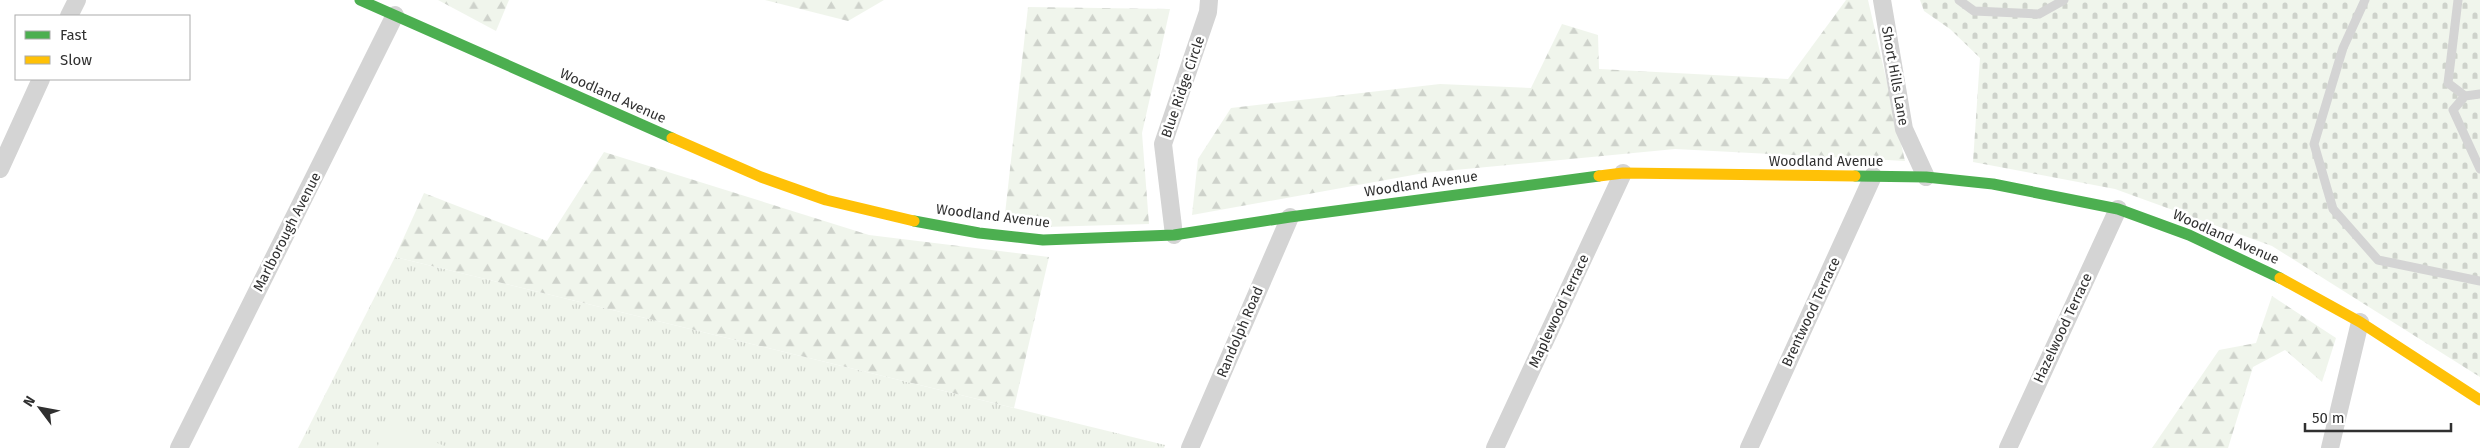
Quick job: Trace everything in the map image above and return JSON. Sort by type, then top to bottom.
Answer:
[{"type":"street","points":[[70,15],[77,0]]},
{"type":"street","name":"Woodland Avenue","points":[[360,0],[761,177],[826,200],[969,231],[1043,240],[1174,235],[1290,217],[1623,173],[1926,177],[1993,184],[2118,209],[2189,235],[2300,287],[2360,322],[2480,400]]},
{"type":"street","name":"Blue Ridge Circle","points":[[1174,235],[1163,144],[1208,12],[1209,0]]},
{"type":"street","name":"Short Hills Lane","points":[[1882,0],[1904,130],[1926,177]]},
{"type":"street","name":"Marlborough Avenue","points":[[179,448],[395,15]]},
{"type":"street","points":[[0,169],[41,80]]},
{"type":"street","name":"Maplewood Terrace","points":[[1495,448],[1623,173]]},
{"type":"street","name":"Brentwood Terrace","points":[[1749,448],[1873,176]]},
{"type":"street","name":"Hazelwood Terrace","points":[[2008,448],[2118,209]]},
{"type":"street","name":"Randolph Road","points":[[1190,448],[1290,217]]},
{"type":"street","points":[[2330,448],[2360,322]]},
{"type":"lane","points":[[1959,0],[1974,11],[2039,14],[2064,0]]},
{"type":"lane","points":[[2366,0],[2343,48],[2314,144],[2333,209],[2378,260],[2480,281]]},
{"type":"lane","points":[[2458,0],[2448,82],[2465,96]]},
{"type":"lane","points":[[2480,94],[2465,96],[2453,110],[2480,169]]},
{"type":"green space","points":[[438,0],[509,0],[496,31]]},
{"type":"green space","points":[[765,0],[884,0],[848,21]]},
{"type":"green space","points":[[1846,0],[1868,0],[1905,161],[1675,149],[1424,173],[1192,215],[1198,159],[1231,108],[1440,84],[1531,88],[1562,24],[1598,35],[1599,69],[1788,79]]},
{"type":"green space","points":[[1920,0],[2480,0],[2480,377],[2272,246],[2115,189],[1973,162],[1980,58],[1950,29],[1924,11]]},
{"type":"green space","points":[[1028,7],[1170,9],[1142,133],[1149,224],[1044,227],[1005,214]]},
{"type":"green space","points":[[604,152],[869,235],[1049,257],[1014,408],[395,257],[424,193],[547,241]]},
{"type":"green space","points":[[395,257],[1165,445],[1164,448],[298,448]]},
{"type":"green space","points":[[2272,296],[2336,338],[2322,382],[2285,350],[2253,367],[2228,448],[2152,448],[2219,350],[2256,343]]},
{"type":"green space","points":[[386,423],[450,448],[377,448]]},
{"type":"traffic: fast","points":[[360,0],[672,138]]},
{"type":"traffic: fast","points":[[914,221],[979,233],[1043,240],[1174,235],[1290,217],[1599,176]]},
{"type":"traffic: fast","points":[[1855,176],[1926,177],[1993,184],[2118,209],[2189,235],[2280,278]]},
{"type":"traffic: slow","points":[[672,138],[761,177],[826,200],[914,221]]},
{"type":"traffic: slow","points":[[1599,176],[1623,173],[1855,176]]},
{"type":"traffic: slow","points":[[2280,278],[2360,322],[2480,400]]}]
